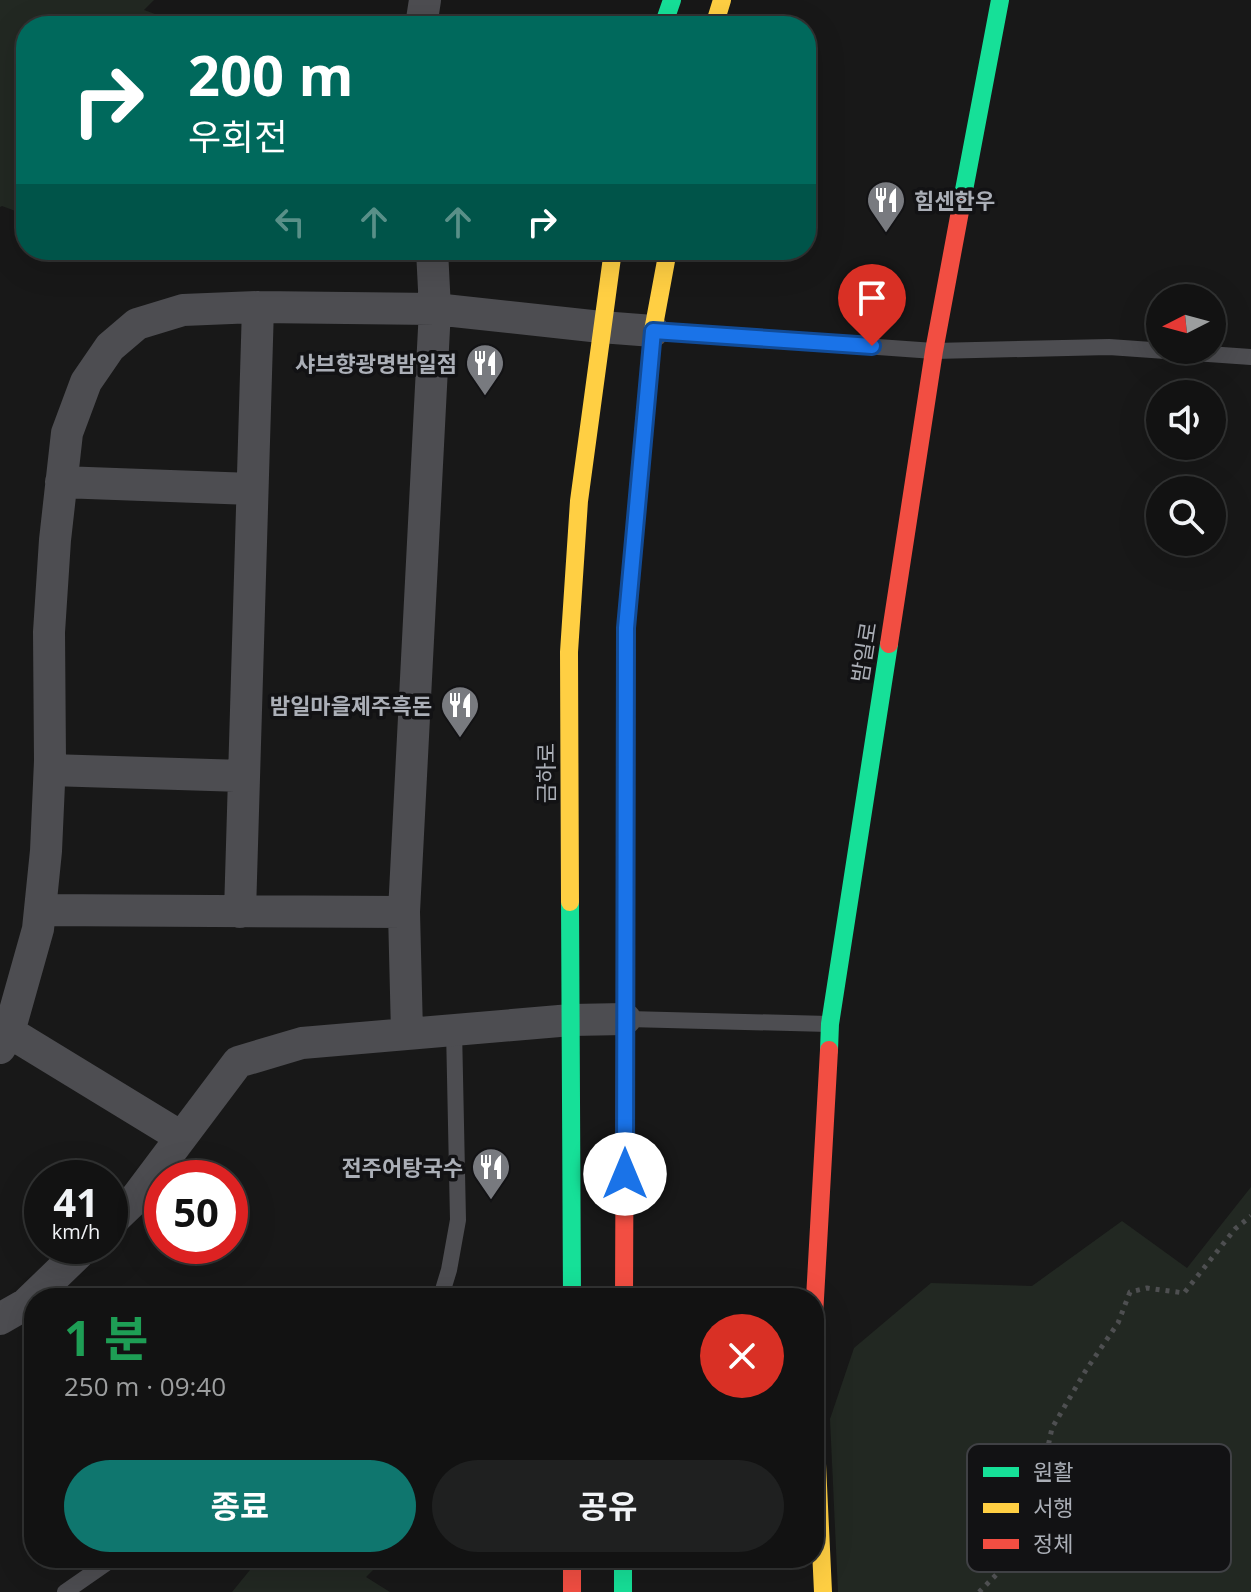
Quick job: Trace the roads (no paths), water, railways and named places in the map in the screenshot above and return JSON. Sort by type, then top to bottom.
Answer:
[{"type":"main road","name":"밤일로","points":[[816,1288],[830,1024],[934,351],[1000,0]]},
{"type":"main road","name":"금하로","points":[[572,1288],[569,652],[579,501],[611,260]]},
{"type":"main road","points":[[624,1288],[626,628],[653,331],[666,260]]},
{"type":"main road","points":[[572,1568],[572,1592]]},
{"type":"main road","points":[[623,1568],[623,1592]]},
{"type":"main road","points":[[822,1568],[823,1592]]},
{"type":"street","points":[[407,1033],[404,912],[435,309],[433,260]]},
{"type":"street","points":[[240,912],[258,307]]},
{"type":"street","points":[[181,1137],[5,1040],[38,929],[50,770],[49,632],[55,540],[67,433],[86,382],[110,347],[137,324],[183,310],[258,307],[435,309],[653,331]]},
{"type":"street","points":[[61,482],[252,489]]},
{"type":"street","points":[[50,770],[243,776]]},
{"type":"street","points":[[40,910],[404,912]]},
{"type":"street","points":[[128,1206],[238,1062],[302,1043],[571,1020],[625,1019]]},
{"type":"street","points":[[43,1288],[67,1264]]},
{"type":"street","points":[[0,1319],[24,1305]]},
{"type":"lane","points":[[653,331],[934,351],[1109,347],[1251,357]]},
{"type":"lane","points":[[625,1019],[830,1024]]},
{"type":"lane","points":[[444,1288],[458,1220],[454,1029]]},
{"type":"lane","points":[[65,1592],[100,1568]]},
{"type":"place","name":"힘센한우","points":[[886,234]]},
{"type":"place","name":"샤브향광명밤일점","points":[[485,397]]},
{"type":"place","name":"밤일마을제주흑돈","points":[[460,739]]},
{"type":"place","name":"전주어탕국수","points":[[491,1201]]}]
